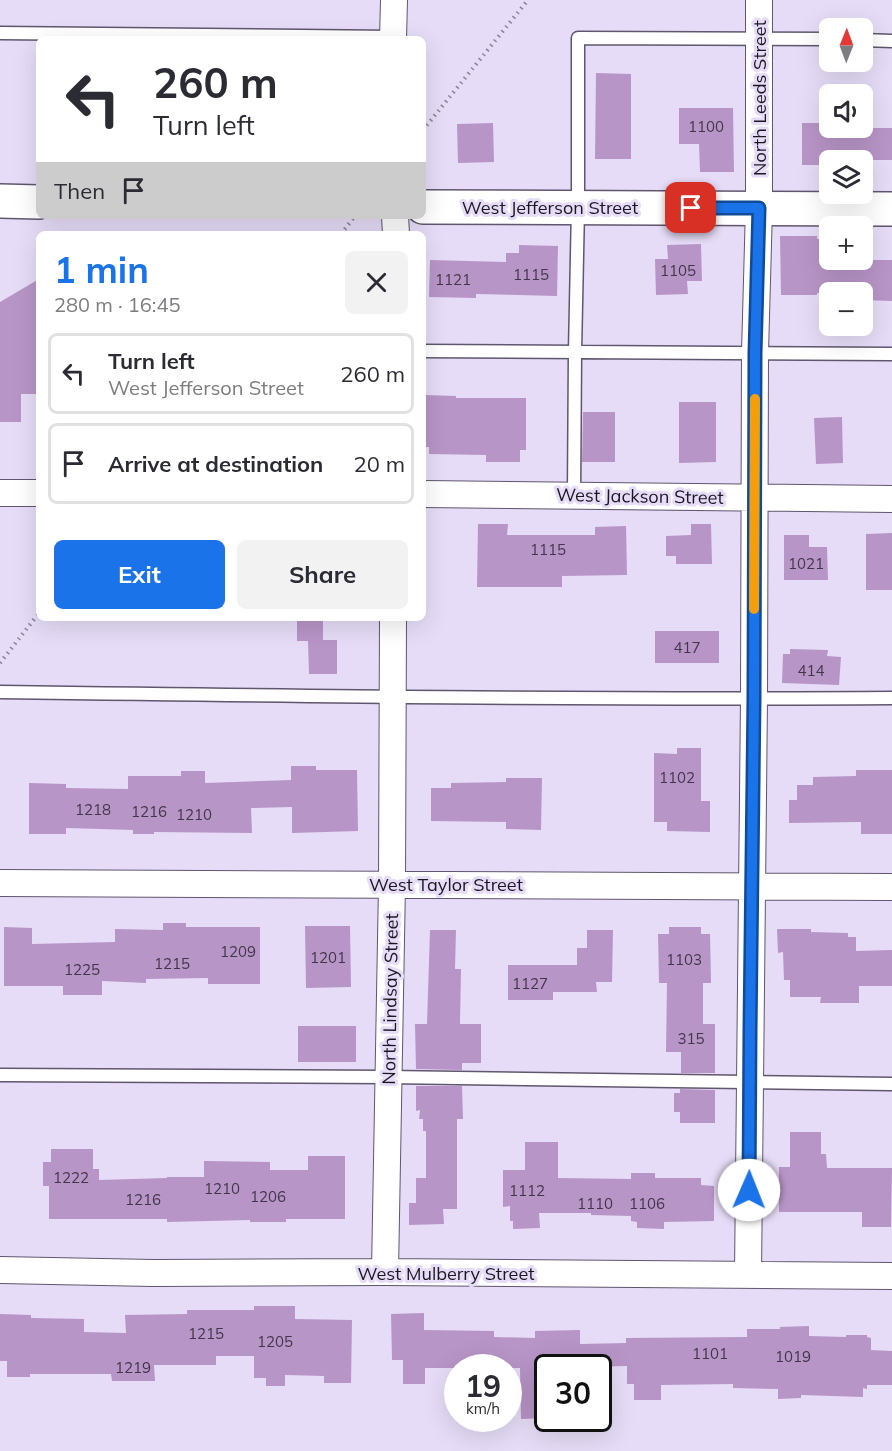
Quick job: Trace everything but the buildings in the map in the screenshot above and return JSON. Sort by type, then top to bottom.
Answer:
[{"type":"street","points":[[393,36],[394,0]]},
{"type":"street","name":"North Leeds Street","points":[[748,1275],[759,0]]},
{"type":"street","points":[[0,201],[36,202]]},
{"type":"street","name":"West Jefferson Street","points":[[426,207],[892,209]]},
{"type":"street","points":[[0,493],[36,493]]},
{"type":"street","name":"West Jackson Street","points":[[426,494],[892,499]]},
{"type":"street","name":"North Lindsay Street","points":[[385,1272],[392,884],[393,621]]},
{"type":"street","name":"West Taylor Street","points":[[0,883],[892,887]]},
{"type":"street","name":"West Mulberry Street","points":[[0,1270],[153,1273],[385,1272],[892,1276]]},
{"type":"lane","points":[[0,33],[321,36]]},
{"type":"lane","points":[[574,495],[578,38],[819,39]]},
{"type":"lane","points":[[873,40],[892,41]]},
{"type":"lane","points":[[426,351],[892,354]]},
{"type":"lane","points":[[0,692],[393,698],[892,698]]},
{"type":"lane","points":[[0,1076],[388,1077],[892,1084]]},
{"type":"path","points":[[426,126],[528,0]]},
{"type":"path","points":[[343,231],[353,219]]},
{"type":"path","points":[[0,663],[36,617]]},
{"type":"slow traffic","points":[[754,609],[755,399]]},
{"type":"route","points":[[691,208],[759,208],[755,353],[749,1190]]}]
